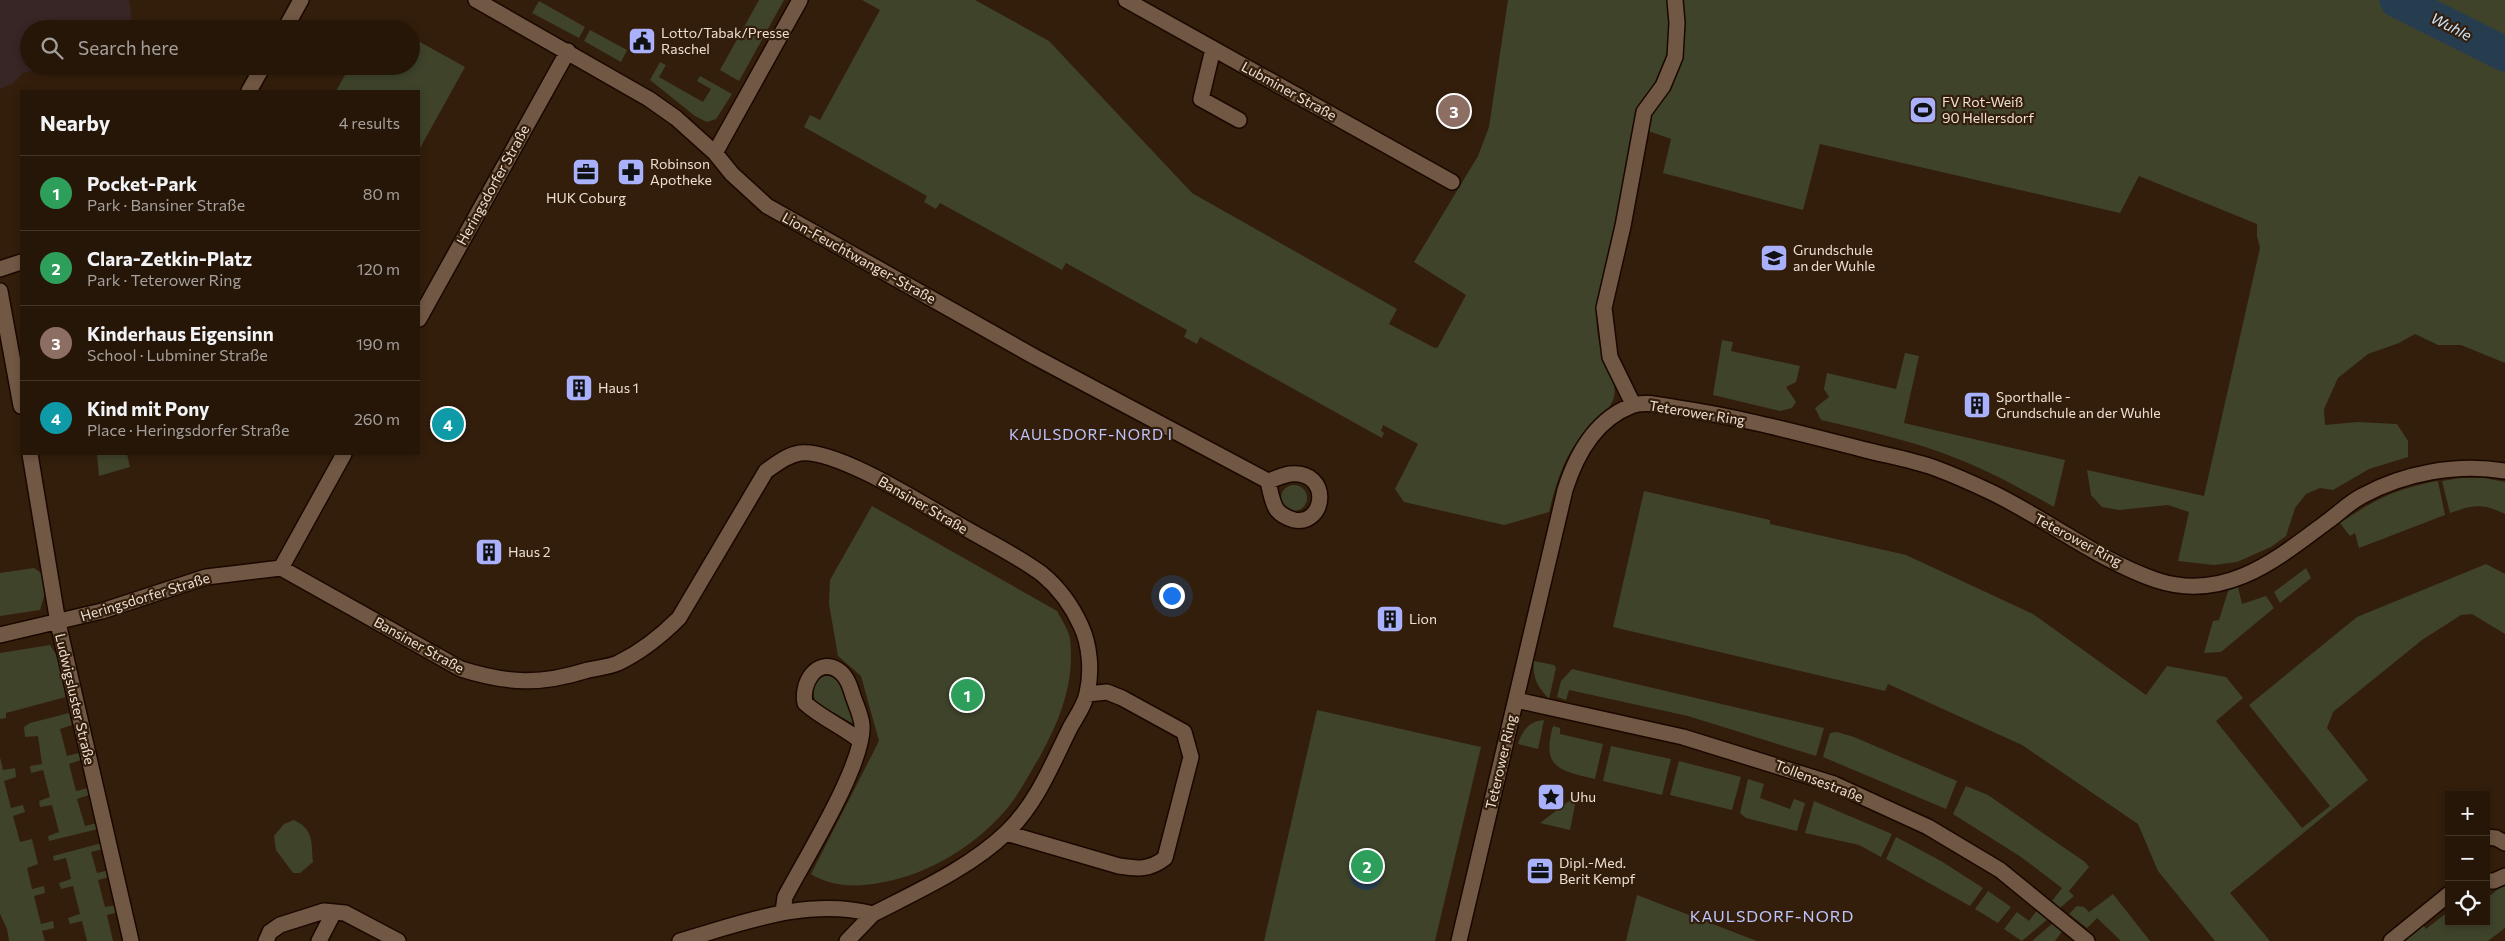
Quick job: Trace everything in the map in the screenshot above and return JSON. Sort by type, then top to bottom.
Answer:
[{"type":"street","points":[[290,20],[301,0]]},
{"type":"street","name":"Lion-Feuchtwanger-Straße","points":[[476,0],[568,51],[649,99],[676,118],[715,153],[732,174],[766,206],[1035,357],[1268,481]]},
{"type":"street","points":[[715,153],[800,0]]},
{"type":"street","name":"Lubminer Straße","points":[[1126,0],[1452,182]]},
{"type":"street","name":"Teterower Ring","points":[[1634,404],[1610,356],[1604,308],[1623,226],[1644,112],[1663,86],[1675,57],[1677,23],[1675,0]]},
{"type":"street","points":[[1213,49],[1201,99],[1238,120]]},
{"type":"street","name":"Heringsdorfer Straße","points":[[420,317],[568,51]]},
{"type":"street","points":[[250,90],[258,75]]},
{"type":"street","points":[[0,268],[20,262]]},
{"type":"street","points":[[0,291],[20,401]]},
{"type":"street","name":"Teterower Ring","points":[[1459,941],[1561,506],[1574,462],[1583,446],[1612,416],[1634,404],[1650,404],[1729,416],[1935,468],[1994,494],[2104,556],[2157,581],[2188,585],[2215,584],[2237,579],[2269,565],[2360,496],[2382,487],[2437,471],[2486,468],[2505,471]]},
{"type":"street","name":"Bansiner Straße","points":[[281,568],[461,669],[486,677],[533,682],[568,677],[616,664],[659,638],[679,618],[766,471],[780,460],[800,453],[816,454],[868,474],[1011,554],[1051,582],[1069,603],[1082,627],[1090,653],[1087,694],[1044,781],[1028,808],[1006,833],[942,877],[873,914],[847,941]]},
{"type":"street","name":"Ludwigsluster Straße","points":[[30,455],[58,623],[131,941]]},
{"type":"street","points":[[281,568],[343,455]]},
{"type":"street","name":"Heringsdorfer Straße","points":[[0,635],[58,623],[206,577],[281,568]]},
{"type":"street","points":[[783,912],[785,897],[855,764],[862,725],[849,682],[839,671],[832,668],[822,667],[814,671],[808,678],[805,703],[859,740]]},
{"type":"street","points":[[1006,833],[1128,868],[1154,867],[1165,858],[1191,757],[1184,732],[1122,698],[1107,692],[1087,694]]},
{"type":"street","name":"Tollensestraße","points":[[1516,700],[1682,737],[1834,784],[1928,827],[2000,870],[2087,941]]},
{"type":"street","points":[[2490,838],[2496,838],[2505,843]]},
{"type":"street","points":[[2490,881],[2505,876]]},
{"type":"street","points":[[2391,941],[2445,897]]},
{"type":"street","points":[[680,941],[783,912],[808,909],[854,909],[873,914]]},
{"type":"street","points":[[266,941],[270,932],[280,925],[324,911],[344,913],[398,941]]},
{"type":"street","points":[[320,941],[334,912]]},
{"type":"shaded area","points":[[0,0],[129,0],[132,20],[20,20],[21,75],[12,84],[0,89]]},
{"type":"green space","points":[[759,0],[784,0],[739,81],[720,70]]},
{"type":"green space","points":[[862,0],[975,0],[1049,41],[1192,193],[1397,309],[1389,324],[1435,348],[1438,347],[1466,295],[1414,262],[1478,156],[1489,127],[1508,0],[2505,0],[2505,363],[2461,345],[2438,345],[2415,334],[2399,343],[2368,354],[2338,378],[2324,409],[2325,425],[2357,422],[2397,424],[2408,441],[2408,457],[2369,469],[2333,490],[2320,488],[2306,494],[2295,508],[2286,536],[2271,547],[2237,562],[2214,565],[2178,561],[2189,512],[2168,505],[2119,510],[2102,507],[2091,495],[2087,470],[2204,496],[2260,248],[2257,224],[2139,176],[2120,213],[1820,144],[1803,210],[1663,173],[1671,139],[1637,127],[1597,300],[1598,337],[1601,350],[1613,379],[1614,397],[1602,417],[1582,438],[1567,458],[1555,489],[1549,512],[1504,525],[1404,502],[1395,489],[1418,444],[1383,425],[1381,431],[1384,433],[1382,438],[1200,337],[1197,344],[1184,337],[1187,330],[1066,263],[1062,270],[940,203],[936,209],[924,202],[927,196],[804,127],[810,115],[820,120],[880,10]]},
{"type":"green space","points":[[539,1],[585,27],[579,38],[532,13]]},
{"type":"green space","points":[[590,30],[627,50],[621,62],[584,41]]},
{"type":"green space","points":[[420,42],[465,67],[420,148],[420,90],[337,90],[345,75],[420,75]]},
{"type":"green space","points":[[660,62],[666,65],[659,77],[703,102],[711,89],[697,81],[700,76],[732,94],[716,119],[707,122],[695,116],[650,80]]},
{"type":"green space","points":[[1722,340],[1733,342],[1731,351],[1800,366],[1796,382],[1786,387],[1796,402],[1792,408],[1780,411],[1713,395]]},
{"type":"green space","points":[[1905,353],[1919,356],[1904,423],[2065,460],[2054,507],[1971,464],[1891,437],[1821,420],[1815,408],[1829,397],[1824,389],[1827,373],[1896,389]]},
{"type":"green space","points":[[97,455],[127,455],[130,467],[99,476]]},
{"type":"green space","points":[[2460,478],[2484,478],[2505,482],[2505,514],[2478,506],[2450,513],[2442,481]]},
{"type":"green space","points":[[2438,481],[2445,515],[2359,548],[2355,533],[2350,536],[2340,523],[2386,496],[2410,487]]},
{"type":"green space","points":[[1294,485],[1303,489],[1307,498],[1303,507],[1294,511],[1285,507],[1281,498],[1285,489]]},
{"type":"green space","points":[[1644,491],[1770,520],[1770,524],[1906,555],[2033,614],[2146,695],[2167,666],[2226,677],[2243,698],[2216,721],[2302,828],[2330,806],[2249,705],[2357,617],[2486,564],[2505,574],[2505,634],[2472,614],[2461,615],[2422,640],[2333,712],[2327,728],[2368,780],[2230,893],[2270,941],[2215,941],[2158,871],[2138,824],[2022,745],[1888,684],[1885,691],[1613,627]]},
{"type":"green space","points":[[872,506],[1057,611],[1067,628],[1070,639],[1070,671],[1064,701],[1047,744],[1014,799],[992,824],[950,857],[918,872],[884,882],[846,885],[828,882],[811,874],[879,741],[861,676],[838,656],[829,604],[830,580]]},
{"type":"green space","points":[[34,568],[41,573],[45,593],[40,610],[0,616],[0,573]]},
{"type":"green space","points":[[2306,568],[2311,578],[2280,603],[2274,592]]},
{"type":"green space","points":[[2238,587],[2242,604],[2266,596],[2274,608],[2221,652],[2204,653],[2213,621],[2219,620],[2229,588]]},
{"type":"green space","points":[[50,645],[57,656],[66,697],[6,713],[6,718],[0,719],[0,653]]},
{"type":"green space","points":[[1534,661],[1554,665],[1556,668],[1549,699],[1537,682],[1534,672]]},
{"type":"green space","points":[[1572,669],[1824,728],[1816,756],[1688,716],[1569,690],[1566,700],[1557,697],[1561,681]]},
{"type":"green space","points":[[825,674],[834,676],[845,688],[854,724],[817,705],[813,692],[815,683]]},
{"type":"green space","points":[[1317,710],[1481,747],[1435,941],[1264,941]]},
{"type":"green space","points":[[69,713],[72,725],[60,729],[67,756],[79,753],[81,760],[69,764],[76,791],[88,788],[89,795],[77,799],[85,826],[97,823],[98,829],[49,841],[48,836],[59,832],[52,805],[40,807],[39,801],[50,797],[43,770],[31,773],[30,766],[42,764],[38,736],[25,737],[24,727],[30,723]]},
{"type":"green space","points":[[1544,720],[1538,749],[1518,744],[1527,727],[1535,722]]},
{"type":"green space","points":[[1553,726],[1560,728],[1560,734],[1603,744],[1595,779],[1563,770],[1556,765],[1550,751]]},
{"type":"green space","points":[[1837,732],[1854,737],[1957,781],[1946,809],[1823,757],[1830,733]]},
{"type":"green space","points":[[1611,746],[1671,759],[1662,795],[1603,781]]},
{"type":"green space","points":[[0,757],[3,770],[15,768],[16,777],[4,781],[11,808],[23,805],[25,812],[13,816],[20,842],[32,839],[38,864],[27,868],[32,889],[44,886],[45,893],[34,896],[41,924],[53,921],[54,928],[42,931],[45,941],[9,941],[7,929],[0,914]]},
{"type":"green space","points":[[1679,761],[1741,777],[1732,810],[1670,795]]},
{"type":"green space","points":[[1748,779],[1764,784],[1760,798],[1790,809],[1794,799],[1805,803],[1797,831],[1746,818],[1740,813]]},
{"type":"green space","points":[[1966,786],[1988,795],[2085,862],[2089,867],[2069,891],[2074,896],[2060,908],[2052,901],[2062,888],[2021,857],[1953,814]]},
{"type":"green space","points":[[1577,795],[1570,830],[1540,823]]},
{"type":"green space","points":[[1814,801],[1892,834],[1881,857],[1859,845],[1805,833]]},
{"type":"green space","points":[[294,820],[305,828],[311,842],[313,862],[300,873],[293,873],[276,850],[274,836],[284,824]]},
{"type":"green space","points":[[1896,837],[1941,861],[1983,888],[1970,906],[1886,859]]},
{"type":"green space","points":[[102,843],[103,849],[91,852],[97,873],[109,870],[110,877],[98,880],[105,907],[117,905],[119,912],[107,915],[113,941],[87,941],[82,921],[70,924],[68,918],[80,914],[73,886],[61,889],[59,883],[71,879],[66,858],[54,861],[53,856]]},
{"type":"green space","points":[[2505,883],[2505,928],[2488,941],[2402,941],[2423,925],[2426,929],[2445,914],[2445,926],[2490,926],[2491,895]]},
{"type":"green space","points":[[1988,891],[2011,907],[1998,923],[1975,909]]},
{"type":"green space","points":[[2113,894],[2150,941],[2121,941],[2097,918],[2087,928],[2069,914],[2077,906],[2084,907],[2089,912]]},
{"type":"green space","points":[[1637,895],[1757,941],[1626,941]]},
{"type":"green space","points":[[2038,909],[2049,918],[2022,941],[2004,929],[2017,912],[2029,921]]},
{"type":"green space","points":[[2054,922],[2063,930],[2055,941],[2032,941]]},
{"type":"water","points":[[1366,858],[1372,859],[1377,863],[1381,868],[1381,880],[1377,885],[1372,889],[1366,890],[1360,889],[1355,885],[1351,880],[1350,874],[1351,868],[1355,863],[1360,859]]},
{"type":"waterway","name":"Wuhle","points":[[2397,0],[2505,54]]},
{"type":"place","name":"Lotto/Tabak/Presse Raschel","points":[[642,41]]},
{"type":"place","name":"FV Rot-Weiß 90 Hellersdorf","points":[[1923,110]]},
{"type":"place","name":"Kinderhaus Eigensinn","points":[[1454,111]]},
{"type":"place","name":"HUK Coburg","points":[[586,172]]},
{"type":"place","name":"Robinson Apotheke","points":[[631,172]]},
{"type":"place","name":"Grundschule an der Wuhle","points":[[1774,258]]},
{"type":"place","name":"Haus 1","points":[[579,388]]},
{"type":"place","name":"Sporthalle - Grundschule an der Wuhle","points":[[1977,405]]},
{"type":"place","name":"Kind mit Pony","points":[[448,424]]},
{"type":"place","name":"Haus 2","points":[[489,552]]},
{"type":"place","name":"Lion","points":[[1390,619]]},
{"type":"place","name":"Pocket-Park","points":[[967,695]]},
{"type":"place","name":"Uhu","points":[[1551,797]]},
{"type":"place","name":"Clara-Zetkin-Platz","points":[[1367,866]]},
{"type":"place","name":"Dipl.-Med. Berit Kempf","points":[[1540,871]]},
{"type":"district","name":"KAULSDORF-NORD I","points":[[1091,435]]},
{"type":"district","name":"KAULSDORF-NORD","points":[[1772,916]]}]
